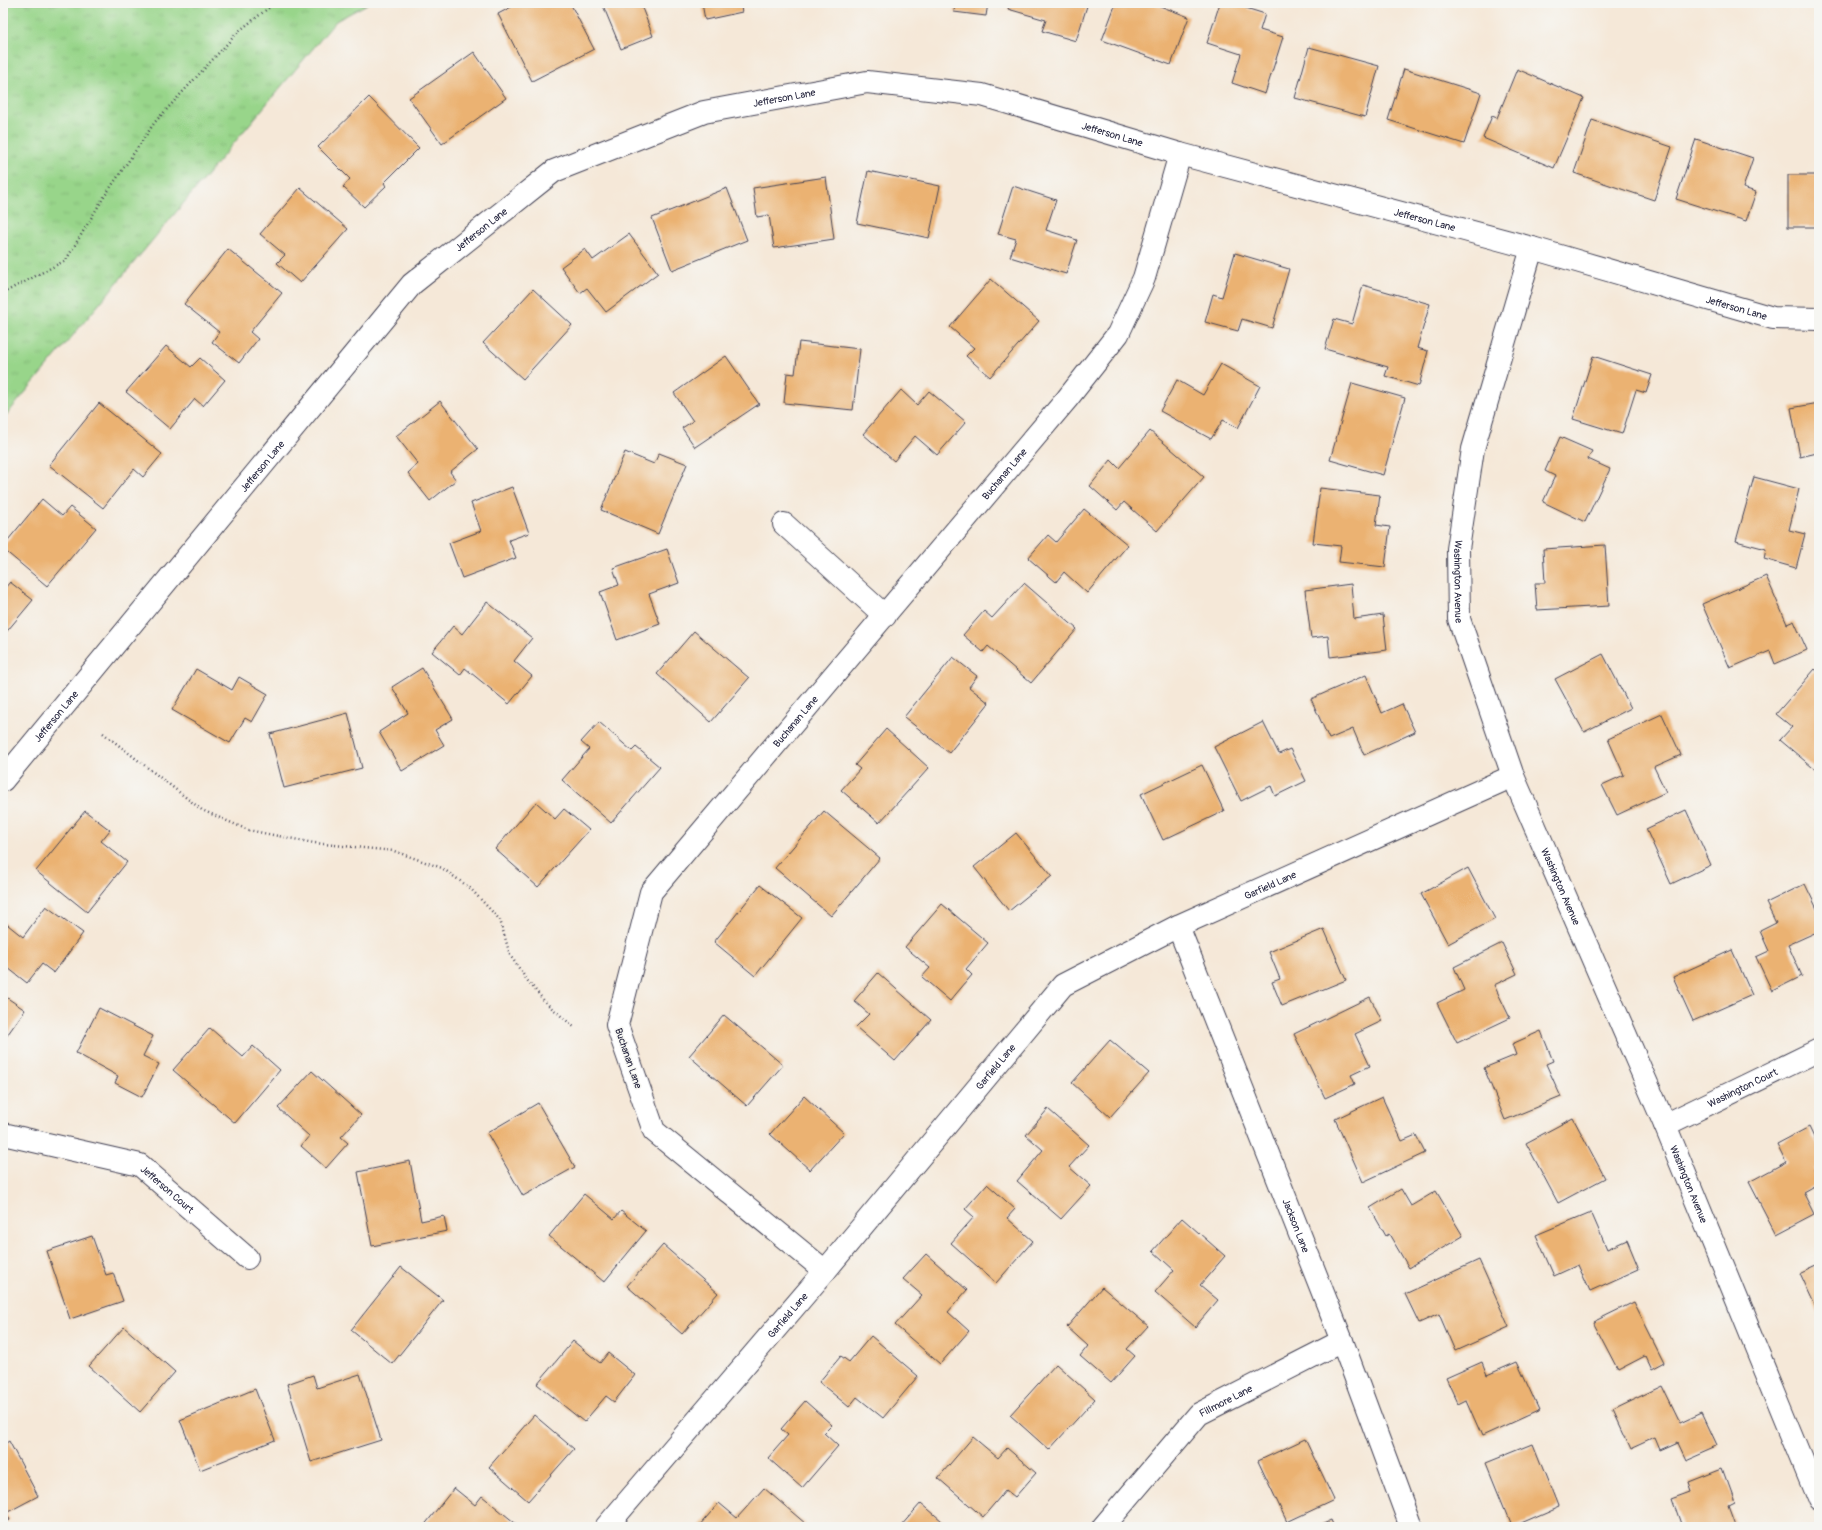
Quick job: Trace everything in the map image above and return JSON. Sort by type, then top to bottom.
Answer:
[{"type":"street","name":"Jefferson Lane","points":[[3,780],[412,284],[554,171],[704,112],[867,82],[982,95],[1180,154],[1532,248],[1773,318],[1819,319]]},
{"type":"street","name":"Buchanan Lane","points":[[826,1271],[654,1131],[617,1025],[651,892],[1067,399],[1118,334],[1144,278],[1180,154]]},
{"type":"street","name":"Washington Avenue","points":[[1532,248],[1474,450],[1458,549],[1459,619],[1513,776],[1665,1125],[1819,1500]]},
{"type":"street","points":[[784,524],[885,616]]},
{"type":"street","name":"Garfield Lane","points":[[606,1527],[826,1271],[1062,985],[1178,926],[1513,776]]},
{"type":"street","name":"Jackson Lane","points":[[1178,926],[1342,1341],[1411,1527]]},
{"type":"street","name":"Washington Court","points":[[1665,1125],[1819,1050]]},
{"type":"street","name":"Jefferson Court","points":[[3,1134],[140,1165],[247,1258]]},
{"type":"street","name":"Fillmore Lane","points":[[1103,1527],[1199,1414],[1342,1341]]},
{"type":"path","points":[[3,293],[66,260],[102,200],[155,122],[239,31],[275,3]]},
{"type":"path","points":[[103,733],[202,810],[248,830],[314,843],[394,851],[442,868],[470,888],[500,920],[510,955],[527,980],[546,1003],[574,1027]]},
{"type":"green space","points":[[3,3],[369,3],[336,21],[3,419]]},
{"type":"building","points":[[519,3],[570,3],[594,49],[532,81],[498,14]]},
{"type":"building","points":[[602,3],[655,3],[642,8],[653,36],[621,49]]},
{"type":"building","points":[[702,3],[740,3],[742,12],[705,20]]},
{"type":"building","points":[[955,3],[988,3],[986,16],[954,12]]},
{"type":"building","points":[[1010,3],[1075,3],[1087,6],[1076,41],[1042,31],[1046,20],[1008,9]]},
{"type":"building","points":[[1116,3],[1152,3],[1189,17],[1171,65],[1102,40]]},
{"type":"building","points":[[1220,3],[1230,3],[1265,14],[1260,30],[1283,37],[1265,94],[1232,83],[1241,54],[1207,43]]},
{"type":"building","points":[[1309,47],[1379,66],[1365,117],[1295,98]]},
{"type":"building","points":[[474,52],[506,98],[442,144],[409,98]]},
{"type":"building","points":[[1404,69],[1481,93],[1464,144],[1388,120]]},
{"type":"building","points":[[1517,69],[1584,98],[1554,168],[1483,138],[1492,116],[1497,118]]},
{"type":"building","points":[[369,97],[419,148],[384,183],[386,186],[364,207],[343,187],[350,179],[318,147]]},
{"type":"building","points":[[1592,120],[1672,147],[1654,200],[1574,173]]},
{"type":"building","points":[[1696,139],[1753,158],[1743,188],[1756,192],[1746,221],[1676,199]]},
{"type":"building","points":[[868,171],[940,186],[929,238],[857,223]]},
{"type":"building","points":[[1788,175],[1819,175],[1819,227],[1788,227]]},
{"type":"building","points":[[826,177],[834,239],[774,248],[769,215],[757,217],[753,188]]},
{"type":"building","points":[[1013,186],[1056,200],[1046,230],[1077,240],[1066,274],[1010,257],[1016,239],[998,234]]},
{"type":"building","points":[[300,188],[348,229],[300,283],[277,263],[285,255],[260,234]]},
{"type":"building","points":[[727,188],[747,240],[672,270],[652,218]]},
{"type":"building","points":[[629,234],[658,273],[606,312],[587,288],[580,293],[561,267],[585,249],[593,260]]},
{"type":"building","points":[[228,249],[282,293],[250,332],[258,339],[239,363],[212,342],[219,332],[184,304]]},
{"type":"building","points":[[1235,253],[1289,269],[1272,328],[1242,319],[1238,331],[1205,322],[1213,294],[1222,297]]},
{"type":"building","points":[[991,279],[1039,321],[990,377],[966,356],[974,348],[950,327]]},
{"type":"building","points":[[1363,285],[1430,304],[1417,348],[1428,351],[1419,386],[1385,376],[1388,367],[1325,349],[1334,319],[1352,324]]},
{"type":"building","points":[[533,289],[572,325],[523,379],[483,343]]},
{"type":"building","points":[[799,342],[860,349],[853,410],[784,403],[787,373],[795,374]]},
{"type":"building","points":[[166,346],[191,367],[200,358],[225,380],[203,406],[195,399],[170,429],[126,392]]},
{"type":"building","points":[[726,356],[759,404],[695,447],[682,428],[693,421],[674,393]]},
{"type":"building","points":[[1593,356],[1652,375],[1646,393],[1636,390],[1622,434],[1573,419]]},
{"type":"building","points":[[1221,364],[1260,386],[1238,428],[1223,420],[1211,439],[1160,411],[1177,380],[1203,395]]},
{"type":"building","points":[[1352,383],[1405,398],[1383,475],[1330,460]]},
{"type":"building","points":[[901,390],[917,405],[929,391],[966,422],[937,455],[915,436],[894,461],[863,434]]},
{"type":"building","points":[[440,401],[478,449],[450,472],[456,480],[430,501],[408,473],[418,464],[396,436]]},
{"type":"building","points":[[99,403],[162,454],[143,477],[134,469],[103,508],[49,465]]},
{"type":"building","points":[[1819,403],[1819,460],[1817,453],[1800,457],[1791,408]]},
{"type":"building","points":[[1150,431],[1204,477],[1157,531],[1124,502],[1117,510],[1090,486],[1111,460],[1119,468]]},
{"type":"building","points":[[1560,437],[1592,451],[1588,459],[1610,469],[1585,522],[1543,502],[1555,476],[1545,471]]},
{"type":"building","points":[[625,452],[654,464],[659,453],[687,464],[658,534],[601,510]]},
{"type":"building","points":[[1754,477],[1799,489],[1789,530],[1805,534],[1796,568],[1764,559],[1766,549],[1736,541]]},
{"type":"building","points":[[512,487],[529,533],[509,540],[516,558],[462,578],[449,543],[481,531],[471,503]]},
{"type":"building","points":[[1320,488],[1380,495],[1376,525],[1390,527],[1385,567],[1339,562],[1341,546],[1313,543]]},
{"type":"building","points":[[42,499],[62,516],[70,507],[96,528],[47,586],[3,549],[3,546]]},
{"type":"building","points":[[1084,509],[1128,545],[1087,593],[1064,572],[1056,582],[1028,558],[1048,535],[1056,542]]},
{"type":"building","points":[[1605,545],[1609,606],[1537,610],[1535,583],[1545,583],[1543,549]]},
{"type":"building","points":[[667,549],[679,583],[649,594],[660,624],[617,640],[600,592],[619,585],[613,568]]},
{"type":"building","points":[[1766,576],[1787,624],[1794,621],[1807,650],[1775,664],[1770,651],[1730,668],[1702,604]]},
{"type":"building","points":[[10,582],[33,600],[3,636],[3,588],[4,589]]},
{"type":"building","points":[[1024,583],[1077,629],[1031,683],[988,646],[983,652],[963,635],[984,611],[992,618]]},
{"type":"building","points":[[1351,584],[1354,619],[1383,615],[1387,650],[1330,657],[1328,636],[1311,638],[1305,590]]},
{"type":"building","points":[[487,602],[532,638],[514,661],[532,676],[509,704],[465,668],[460,675],[432,652],[453,626],[462,634]]},
{"type":"building","points":[[694,631],[749,678],[711,722],[657,674]]},
{"type":"building","points":[[1603,654],[1631,708],[1584,732],[1555,679]]},
{"type":"building","points":[[953,657],[977,676],[969,687],[989,703],[949,753],[904,717]]},
{"type":"building","points":[[422,668],[453,719],[435,730],[444,745],[402,771],[379,732],[408,713],[392,687]]},
{"type":"building","points":[[196,669],[232,690],[239,677],[268,694],[252,722],[245,718],[230,743],[172,710]]},
{"type":"building","points":[[1815,669],[1819,673],[1818,772],[1780,740],[1792,727],[1776,714]]},
{"type":"building","points":[[1366,675],[1382,713],[1402,704],[1415,732],[1364,755],[1353,729],[1329,739],[1311,699]]},
{"type":"building","points":[[348,713],[362,768],[284,788],[270,734]]},
{"type":"building","points":[[1662,714],[1681,755],[1654,767],[1666,792],[1617,815],[1602,785],[1624,775],[1608,739]]},
{"type":"building","points":[[599,722],[632,751],[636,747],[660,767],[611,823],[562,780],[589,749],[581,742]]},
{"type":"building","points":[[1263,722],[1279,754],[1290,749],[1306,781],[1275,796],[1271,786],[1241,801],[1214,747]]},
{"type":"building","points":[[886,729],[929,768],[879,823],[841,790],[860,769],[855,765]]},
{"type":"building","points":[[1202,765],[1224,811],[1163,840],[1141,794]]},
{"type":"building","points":[[536,802],[555,819],[564,809],[589,830],[538,887],[495,849]]},
{"type":"building","points":[[1686,810],[1711,865],[1671,884],[1646,829]]},
{"type":"building","points":[[85,811],[110,830],[101,841],[127,862],[87,912],[36,871]]},
{"type":"building","points":[[824,811],[880,858],[831,916],[775,868]]},
{"type":"building","points":[[1016,833],[1052,876],[1009,911],[974,867]]},
{"type":"building","points":[[1468,868],[1495,919],[1448,944],[1421,894]]},
{"type":"building","points":[[1805,884],[1819,913],[1819,931],[1788,945],[1802,976],[1772,991],[1756,957],[1769,951],[1760,931],[1776,923],[1766,903]]},
{"type":"building","points":[[760,885],[802,918],[755,976],[714,942]]},
{"type":"building","points":[[942,904],[988,943],[966,969],[972,975],[950,1001],[922,977],[930,968],[905,947]]},
{"type":"building","points":[[46,906],[83,933],[54,973],[42,964],[27,983],[3,964],[3,921],[23,937]]},
{"type":"building","points":[[1324,929],[1346,980],[1282,1006],[1272,982],[1280,979],[1269,952]]},
{"type":"building","points":[[1502,943],[1517,974],[1494,985],[1510,1018],[1457,1043],[1437,1003],[1464,990],[1454,967]]},
{"type":"building","points":[[1732,950],[1752,995],[1693,1021],[1673,977]]},
{"type":"building","points":[[878,973],[931,1020],[895,1061],[856,1027],[869,1014],[854,1001]]},
{"type":"building","points":[[3,995],[25,1010],[3,1041]]},
{"type":"building","points":[[1370,997],[1382,1021],[1355,1034],[1370,1066],[1351,1075],[1355,1084],[1325,1098],[1294,1034]]},
{"type":"building","points":[[99,1008],[153,1036],[143,1056],[159,1064],[142,1097],[115,1083],[118,1076],[76,1053]]},
{"type":"building","points":[[724,1015],[783,1065],[747,1106],[689,1056]]},
{"type":"building","points":[[210,1028],[243,1057],[253,1046],[280,1070],[235,1123],[173,1070]]},
{"type":"building","points":[[1541,1031],[1553,1061],[1546,1064],[1561,1097],[1505,1120],[1484,1068],[1516,1055],[1512,1044]]},
{"type":"building","points":[[1110,1040],[1149,1073],[1110,1117],[1072,1083]]},
{"type":"building","points":[[312,1071],[361,1115],[341,1137],[348,1143],[326,1168],[301,1146],[309,1136],[278,1108]]},
{"type":"building","points":[[804,1096],[844,1133],[810,1170],[770,1134]]},
{"type":"building","points":[[1382,1097],[1402,1141],[1416,1135],[1425,1153],[1363,1182],[1335,1119]]},
{"type":"building","points":[[538,1103],[575,1167],[523,1196],[487,1133]]},
{"type":"building","points":[[1048,1109],[1089,1145],[1069,1167],[1091,1186],[1061,1219],[1017,1181],[1043,1150],[1026,1135]]},
{"type":"building","points":[[1573,1118],[1605,1178],[1558,1203],[1526,1143]]},
{"type":"building","points":[[1809,1127],[1819,1148],[1819,1167],[1814,1169],[1819,1178],[1819,1183],[1803,1192],[1814,1214],[1776,1234],[1749,1182],[1786,1162],[1777,1144]]},
{"type":"building","points":[[410,1161],[421,1221],[444,1216],[447,1231],[372,1246],[358,1172]]},
{"type":"building","points":[[987,1184],[1015,1209],[1007,1218],[1033,1241],[996,1283],[951,1243],[974,1217],[965,1209]]},
{"type":"building","points":[[1401,1189],[1411,1206],[1436,1191],[1463,1236],[1409,1268],[1389,1234],[1386,1236],[1370,1208]]},
{"type":"building","points":[[584,1194],[614,1219],[621,1211],[646,1231],[604,1282],[549,1236]]},
{"type":"building","points":[[1591,1212],[1607,1249],[1627,1240],[1639,1269],[1590,1291],[1578,1265],[1554,1276],[1536,1235]]},
{"type":"building","points":[[1182,1218],[1225,1256],[1200,1285],[1218,1300],[1195,1327],[1155,1292],[1174,1270],[1153,1251]]},
{"type":"building","points":[[92,1236],[106,1275],[113,1273],[123,1301],[70,1319],[47,1251]]},
{"type":"building","points":[[663,1245],[718,1293],[682,1334],[627,1286]]},
{"type":"building","points":[[926,1254],[967,1290],[948,1312],[969,1331],[940,1364],[895,1325],[922,1295],[903,1279]]},
{"type":"building","points":[[1479,1260],[1509,1327],[1455,1351],[1439,1314],[1419,1323],[1405,1294]]},
{"type":"building","points":[[1819,1264],[1819,1314],[1800,1273]]},
{"type":"building","points":[[401,1267],[443,1300],[392,1364],[351,1330]]},
{"type":"building","points":[[1102,1287],[1148,1326],[1127,1349],[1135,1356],[1111,1383],[1080,1356],[1088,1346],[1067,1327]]},
{"type":"building","points":[[1634,1302],[1664,1362],[1651,1369],[1645,1356],[1618,1370],[1593,1322]]},
{"type":"building","points":[[124,1327],[175,1372],[140,1412],[89,1366]]},
{"type":"building","points":[[871,1336],[918,1376],[883,1418],[857,1397],[849,1407],[819,1382],[841,1356],[849,1362]]},
{"type":"building","points":[[573,1341],[600,1363],[608,1353],[635,1375],[614,1402],[606,1396],[584,1422],[537,1384]]},
{"type":"building","points":[[1482,1362],[1487,1375],[1517,1362],[1539,1410],[1482,1436],[1466,1400],[1458,1404],[1446,1378]]},
{"type":"building","points":[[1056,1364],[1095,1399],[1049,1450],[1010,1415]]},
{"type":"building","points":[[360,1374],[381,1440],[311,1462],[287,1384],[313,1375],[317,1388]]},
{"type":"building","points":[[1662,1386],[1680,1423],[1702,1413],[1717,1445],[1685,1459],[1677,1442],[1659,1450],[1654,1438],[1630,1449],[1612,1410]]},
{"type":"building","points":[[255,1389],[275,1440],[200,1470],[180,1420]]},
{"type":"building","points":[[805,1401],[832,1425],[824,1433],[838,1446],[802,1488],[768,1458],[788,1435],[781,1429]]},
{"type":"building","points":[[534,1415],[574,1449],[528,1501],[489,1467]]},
{"type":"building","points":[[973,1437],[998,1458],[1007,1448],[1036,1473],[1015,1497],[1006,1490],[983,1517],[938,1478]]},
{"type":"building","points":[[1305,1439],[1334,1500],[1287,1522],[1258,1461]]},
{"type":"building","points":[[9,1441],[38,1496],[6,1513],[10,1520],[3,1524],[3,1445]]},
{"type":"building","points":[[1533,1444],[1558,1507],[1512,1527],[1486,1463]]},
{"type":"building","points":[[1722,1469],[1734,1502],[1728,1505],[1736,1527],[1683,1527],[1673,1498],[1692,1491],[1689,1482]]},
{"type":"building","points":[[454,1488],[475,1505],[482,1496],[520,1527],[423,1527]]},
{"type":"building","points":[[764,1488],[806,1524],[803,1527],[698,1527],[719,1503],[737,1518]]},
{"type":"building","points":[[921,1503],[949,1527],[900,1527]]},
{"type":"building","points":[[1331,1520],[1334,1527],[1315,1527]]}]
